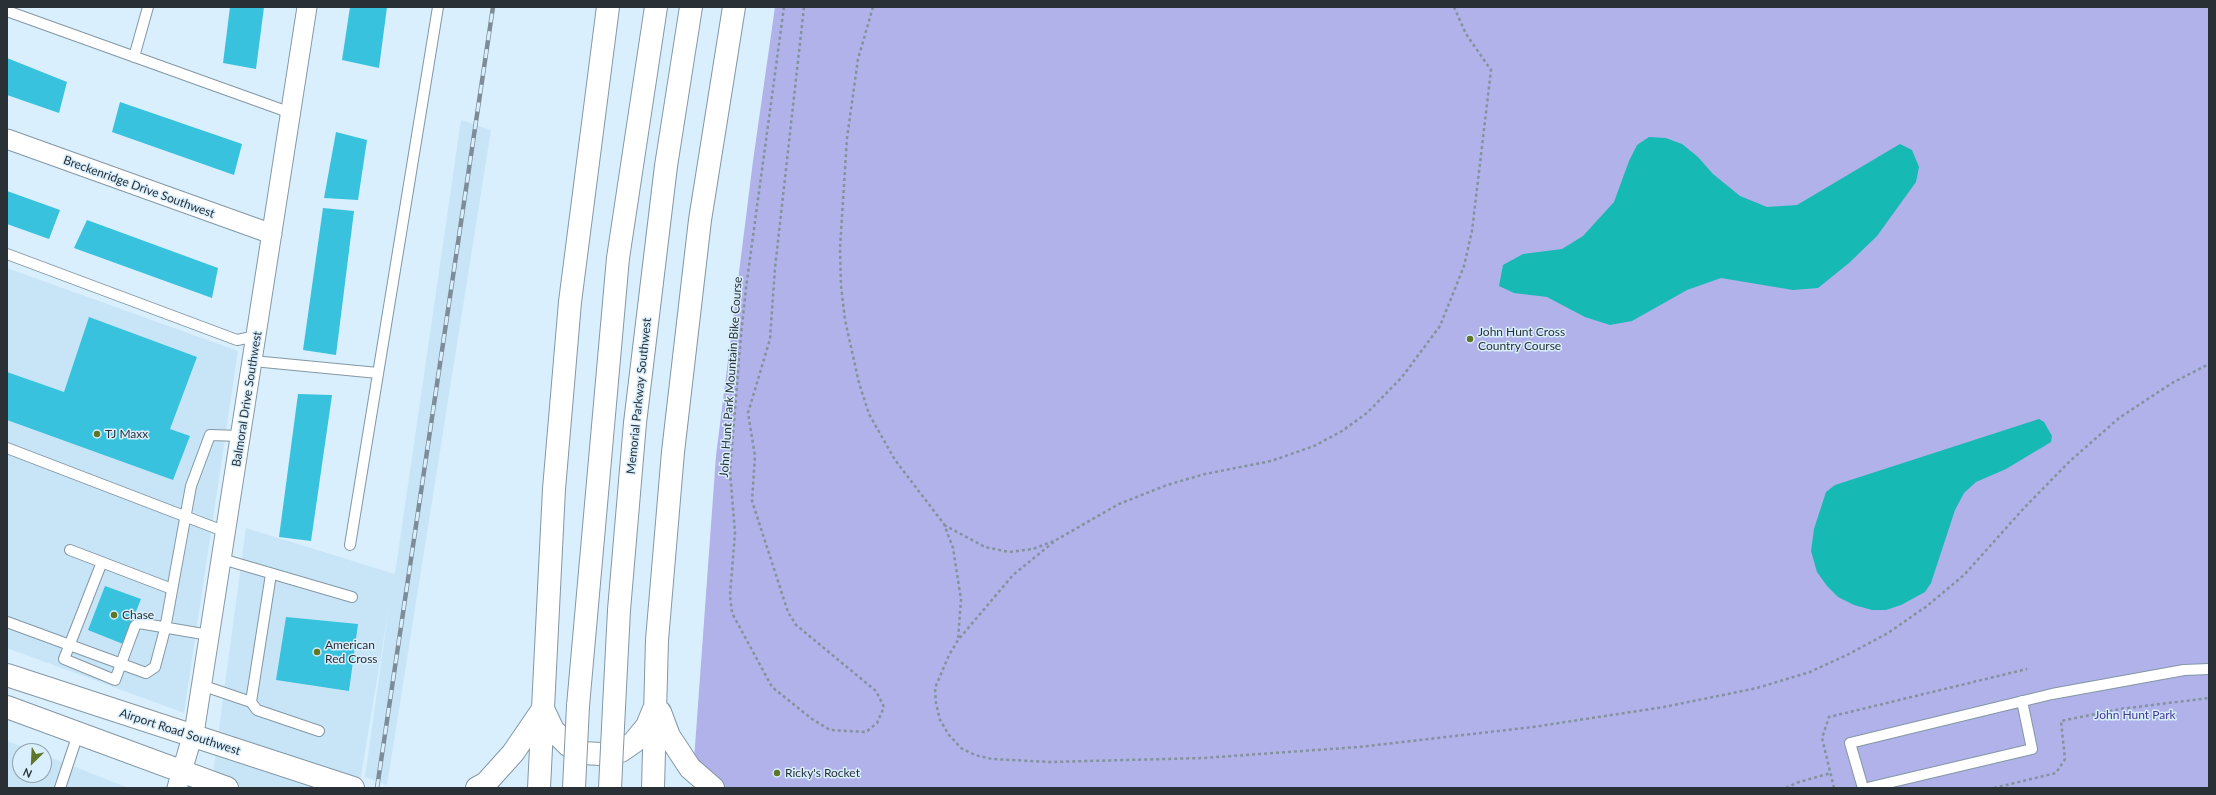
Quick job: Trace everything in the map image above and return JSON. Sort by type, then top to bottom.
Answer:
[{"type":"main road","points":[[539,788],[554,489],[570,302],[608,7]]},
{"type":"main road","points":[[574,788],[578,706],[618,258],[656,7]]},
{"type":"main road","name":"Memorial Parkway Southwest","points":[[610,788],[619,610],[635,423],[666,166],[691,7]]},
{"type":"main road","points":[[653,788],[657,703],[657,640],[675,437],[700,220],[734,7]]},
{"type":"main road","name":"Airport Road Southwest","points":[[7,675],[353,788]]},
{"type":"main road","points":[[543,709],[553,730],[568,745],[582,753],[601,754],[621,751],[634,742],[647,726],[657,703]]},
{"type":"main road","points":[[657,703],[669,736],[690,768],[713,788]]},
{"type":"main road","points":[[7,707],[78,734],[180,780],[227,788]]},
{"type":"main road","points":[[476,788],[486,783],[513,753],[543,709]]},
{"type":"street","name":"Balmoral Drive Southwest","points":[[180,780],[193,735],[222,559],[307,7]]},
{"type":"street","name":"Breckenridge Drive Southwest","points":[[7,139],[272,234]]},
{"type":"lane","points":[[134,57],[148,7]]},
{"type":"lane","points":[[350,545],[438,7]]},
{"type":"lane","points":[[7,12],[291,113]]},
{"type":"lane","points":[[7,254],[237,340],[257,336]]},
{"type":"lane","points":[[253,361],[378,373]]},
{"type":"lane","points":[[7,622],[146,673],[155,666],[165,629],[184,516],[191,486],[210,435],[241,436]]},
{"type":"lane","points":[[7,448],[226,532]]},
{"type":"lane","points":[[70,550],[172,589]]},
{"type":"lane","points":[[222,559],[352,598]]},
{"type":"lane","points":[[102,562],[64,659],[116,680],[135,626],[139,623],[165,629],[209,635]]},
{"type":"lane","points":[[250,702],[271,574]]},
{"type":"lane","points":[[1863,788],[1850,743],[2022,701],[2184,670],[2209,669]]},
{"type":"lane","points":[[201,685],[250,702],[256,710],[319,731]]},
{"type":"lane","points":[[1867,788],[2032,749],[2022,701]]},
{"type":"lane","points":[[60,788],[78,734]]},
{"type":"path","name":"John Hunt Park Mountain Bike Course","points":[[784,7],[745,294],[730,471],[735,533],[730,595],[732,614],[772,687],[812,719],[830,730],[866,732],[877,723],[884,708],[876,691],[796,625],[788,612],[752,501],[755,456],[748,413],[770,338],[776,260],[804,7]]},
{"type":"path","points":[[873,7],[858,59],[847,138],[840,248],[841,286],[845,320],[858,383],[869,414],[895,460],[944,524],[953,548],[958,571],[961,599],[958,640]]},
{"type":"path","points":[[944,524],[985,547],[1010,552],[1034,549],[1056,540],[1119,504],[1167,485],[1205,474],[1271,461],[1314,446],[1342,431],[1367,413],[1402,377],[1423,351],[1440,326],[1464,266],[1473,225],[1491,70],[1466,34],[1454,7]]},
{"type":"path","points":[[1056,540],[1013,575],[958,640],[949,655],[935,688],[936,703],[940,720],[949,735],[962,748],[975,755],[1012,761],[1050,762],[1203,758],[1359,747],[1533,727],[1664,707],[1757,688],[1810,672],[1848,655],[1888,633],[1927,606],[1964,575],[2024,508],[2065,466],[2119,418],[2172,383],[2209,364]]},
{"type":"path","points":[[1834,788],[1822,738],[1829,717],[2027,669]]},
{"type":"path","points":[[1994,788],[2056,773],[2065,759],[2061,721],[2120,709],[2209,698]]},
{"type":"path","points":[[1786,788],[1799,782],[1830,773]]},
{"type":"shaded area","points":[[461,120],[491,130],[387,785],[365,777],[389,607],[359,788],[211,788],[246,528],[395,574]]},
{"type":"shaded area","points":[[1649,137],[1666,138],[1682,144],[1698,157],[1713,174],[1740,196],[1767,207],[1797,205],[1900,144],[1912,150],[1919,167],[1916,182],[1877,236],[1849,263],[1818,288],[1793,290],[1721,278],[1687,290],[1632,321],[1610,325],[1585,317],[1547,297],[1514,293],[1499,286],[1503,265],[1523,254],[1562,249],[1583,236],[1614,202],[1629,161],[1637,145]]},
{"type":"shaded area","points":[[7,268],[238,351],[184,713],[7,648]]},
{"type":"shaded area","points":[[2039,419],[2044,422],[2052,436],[2051,442],[2006,469],[1976,482],[1964,493],[1955,510],[1931,583],[1925,592],[1901,605],[1886,610],[1872,610],[1854,605],[1838,597],[1827,586],[1817,572],[1811,551],[1814,529],[1826,492],[1835,485]]},
{"type":"shaded area","points":[[7,741],[12,743],[12,783],[52,783],[52,758],[129,788],[7,788]]},
{"type":"green space","name":"John Hunt Cross Country Course","points":[[775,7],[2209,7],[2209,788],[723,788],[694,760],[716,456],[753,161]]},
{"type":"building","points":[[230,7],[264,7],[256,69],[223,63]]},
{"type":"building","points":[[350,7],[387,7],[379,68],[342,60]]},
{"type":"building","points":[[7,58],[67,82],[59,113],[7,95]]},
{"type":"building","points":[[120,102],[242,144],[234,175],[112,132]]},
{"type":"building","points":[[336,132],[367,140],[358,200],[324,198]]},
{"type":"building","points":[[7,191],[60,210],[49,239],[7,224]]},
{"type":"building","points":[[323,208],[354,211],[336,355],[303,350]]},
{"type":"building","points":[[87,220],[218,268],[212,298],[74,248]]},
{"type":"building","points":[[89,317],[197,357],[170,429],[190,436],[173,480],[7,420],[7,372],[64,392]]},
{"type":"building","points":[[298,394],[332,395],[311,541],[279,537]]},
{"type":"building","name":"Chase","points":[[105,586],[141,599],[123,644],[88,630]]},
{"type":"building","name":"American Red Cross","points":[[286,617],[358,624],[349,691],[276,680]]},
{"type":"railway","points":[[377,788],[493,7]]},
{"type":"place","name":"John Hunt Cross Country Course","points":[[1470,339]]},
{"type":"place","name":"TJ Maxx","points":[[97,434]]},
{"type":"place","name":"Chase","points":[[114,615]]},
{"type":"place","name":"American Red Cross","points":[[317,652]]},
{"type":"place","name":"Ricky's Rocket","points":[[777,773]]},
{"type":"park label","name":"John Hunt Park","points":[[2135,715]]}]
